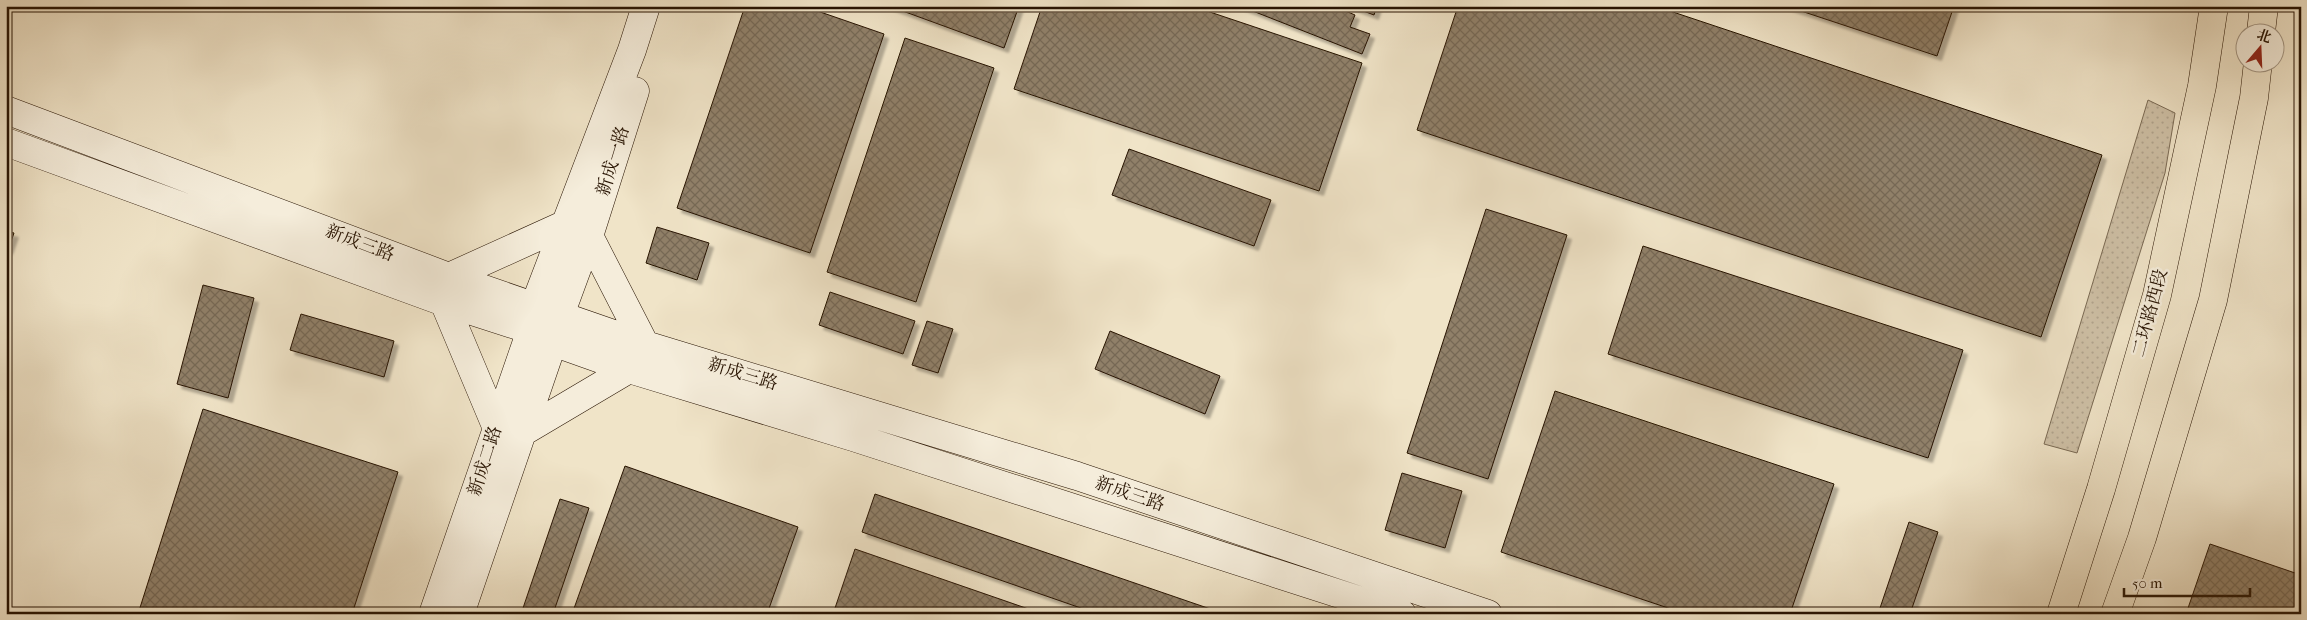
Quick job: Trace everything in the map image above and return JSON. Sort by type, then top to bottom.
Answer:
[{"type":"main road","name":"二环路西段","points":[[2061,614],[2101,489],[2157,295],[2202,86],[2214,6]]},
{"type":"main road","points":[[2262,22],[2264,6]]},
{"type":"main road","points":[[2115,614],[2142,538],[2214,300],[2254,98],[2257,72]]},
{"type":"street","name":"新成一路","points":[[560,315],[578,230],[646,6]]},
{"type":"street","name":"新成一路","points":[[539,326],[578,230],[662,6]]},
{"type":"street","name":"新成三路","points":[[6,110],[446,290],[539,326],[629,370],[853,437],[1402,614]]},
{"type":"street","name":"新成三路","points":[[6,142],[446,290]]},
{"type":"street","points":[[629,370],[509,429],[446,290],[578,230],[645,345]]},
{"type":"street","name":"新成三路","points":[[539,326],[560,315],[645,345],[1077,476],[1488,614]]},
{"type":"street","name":"新成二路","points":[[460,614],[509,429],[539,326]]},
{"type":"street","name":"新成二路","points":[[433,614],[482,474],[509,429]]},
{"type":"shaded area","points":[[2148,100],[2175,113],[2165,173],[2077,453],[2044,444]]},
{"type":"building","points":[[745,6],[803,6],[884,34],[810,253],[677,208]]},
{"type":"building","points":[[889,6],[1019,6],[1004,48]]},
{"type":"building","points":[[1042,6],[1192,6],[1362,63],[1319,191],[1014,89]]},
{"type":"building","points":[[1240,6],[1334,6],[1355,15],[1350,27],[1370,34],[1362,54]]},
{"type":"building","points":[[1350,6],[1377,6],[1374,15]]},
{"type":"building","points":[[1458,6],[1655,6],[2102,155],[2041,337],[1417,130]]},
{"type":"building","points":[[1786,6],[1954,6],[1937,56]]},
{"type":"building","points":[[905,38],[994,68],[916,302],[827,272]]},
{"type":"building","points":[[1129,149],[1271,200],[1254,246],[1112,195]]},
{"type":"building","points":[[1486,209],[1567,235],[1488,479],[1407,453]]},
{"type":"building","points":[[657,227],[709,243],[697,280],[646,263]]},
{"type":"building","points":[[6,231],[14,233],[8,250],[6,249]]},
{"type":"building","points":[[1643,246],[1963,350],[1928,458],[1608,354]]},
{"type":"building","points":[[203,285],[254,298],[228,398],[177,384]]},
{"type":"building","points":[[830,292],[915,321],[903,354],[819,325]]},
{"type":"building","points":[[301,314],[394,341],[384,377],[290,350]]},
{"type":"building","points":[[927,321],[953,329],[938,373],[912,365]]},
{"type":"building","points":[[1110,331],[1220,376],[1205,414],[1095,369]]},
{"type":"building","points":[[1555,391],[1834,484],[1790,614],[1686,614],[1501,552]]},
{"type":"building","points":[[203,409],[398,472],[352,614],[138,614]]},
{"type":"building","points":[[625,466],[798,527],[767,614],[572,614]]},
{"type":"building","points":[[1402,473],[1462,491],[1445,548],[1385,530]]},
{"type":"building","points":[[875,494],[1225,614],[1098,614],[862,532]]},
{"type":"building","points":[[560,499],[589,508],[553,614],[521,614]]},
{"type":"building","points":[[1909,522],[1938,532],[1910,614],[1878,614]]},
{"type":"building","points":[[2210,544],[2301,575],[2301,614],[2186,614]]},
{"type":"building","points":[[855,549],[1043,614],[833,614]]}]
